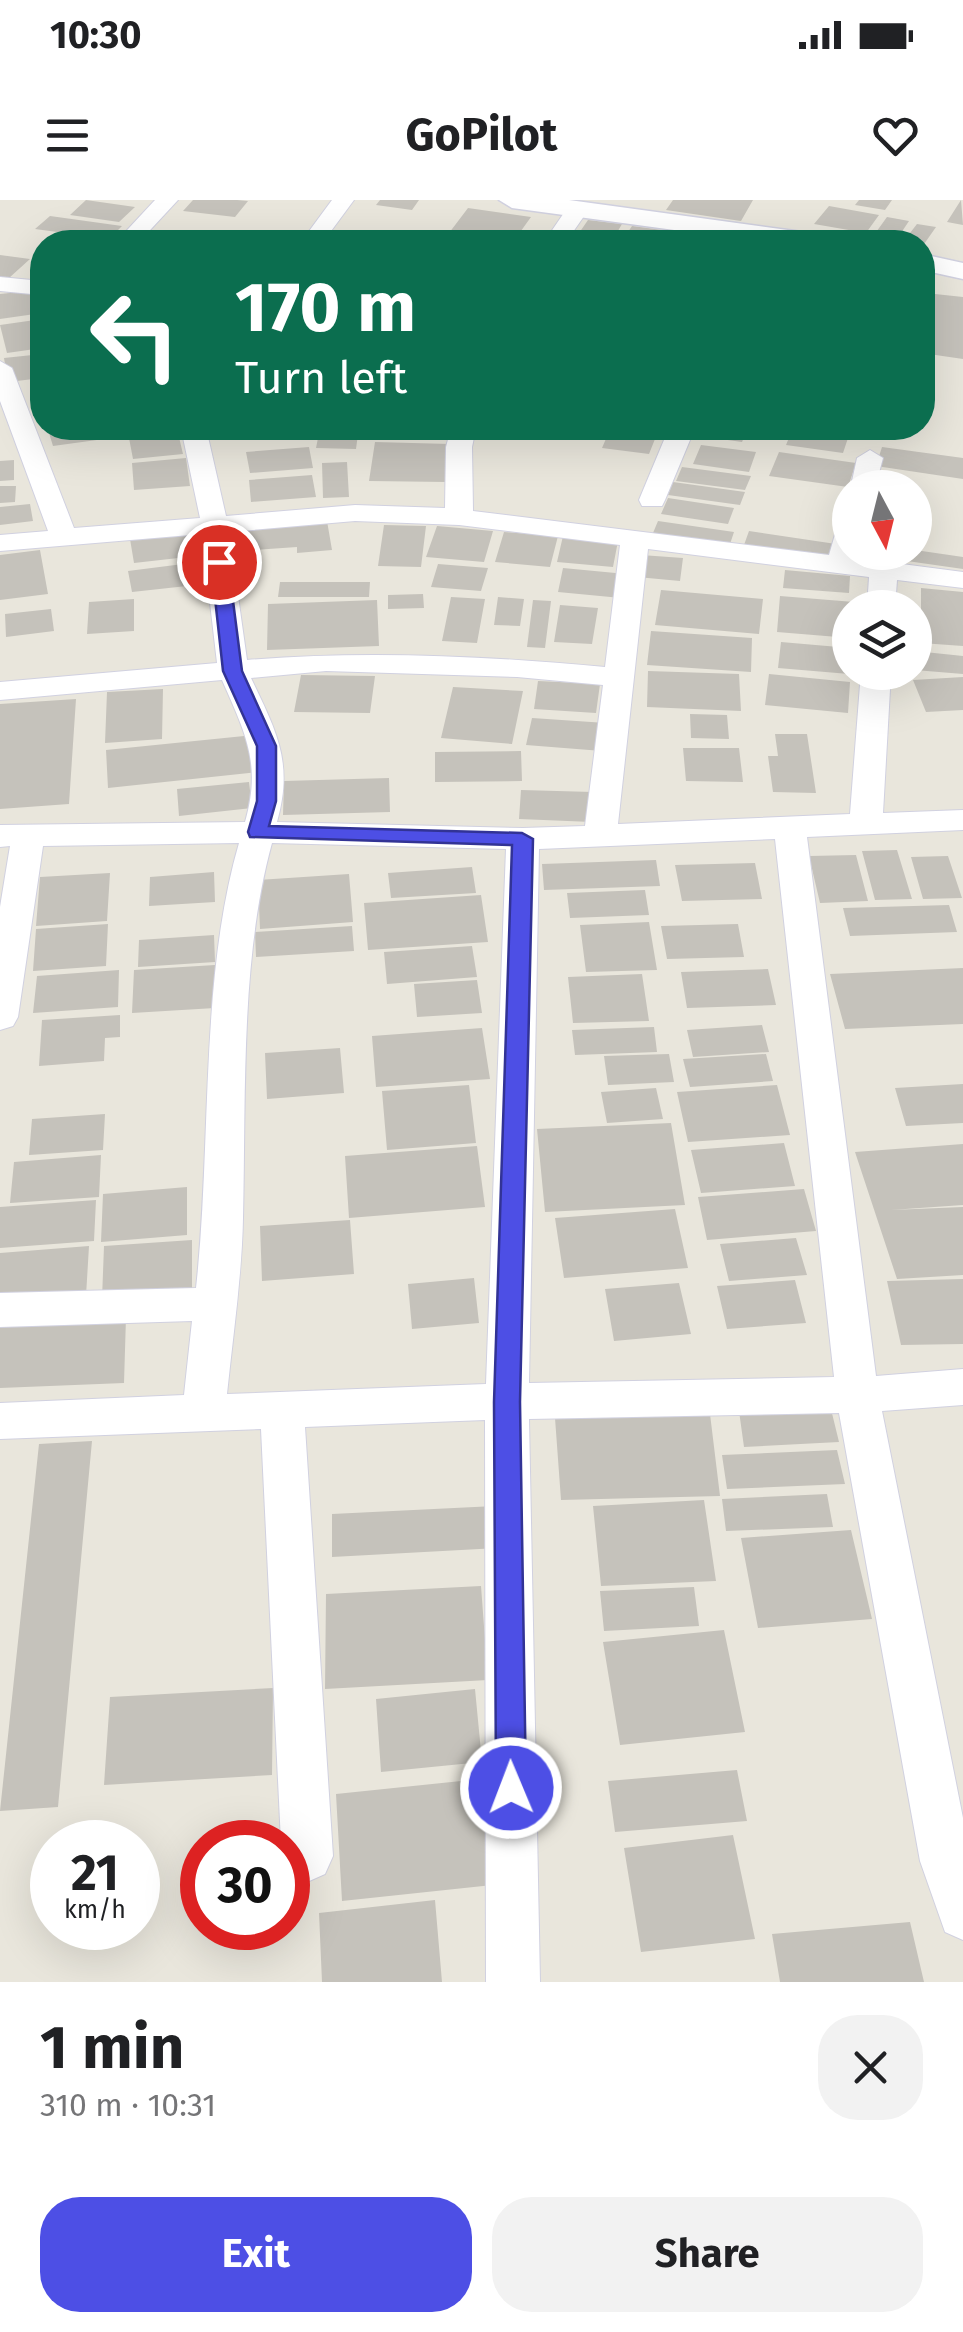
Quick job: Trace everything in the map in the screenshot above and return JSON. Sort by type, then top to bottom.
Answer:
[{"type":"street","points":[[138,230],[167,200]]},
{"type":"street","points":[[321,230],[343,200]]},
{"type":"street","points":[[512,200],[756,230]]},
{"type":"street","points":[[563,230],[578,209]]},
{"type":"street","points":[[935,265],[963,270]]},
{"type":"street","points":[[0,284],[30,287]]},
{"type":"street","points":[[0,368],[65,540]]},
{"type":"street","points":[[196,440],[215,526],[232,671],[267,746],[266,801],[244,879],[229,1040],[223,1222],[204,1414]]},
{"type":"street","points":[[458,517],[461,440]]},
{"type":"street","points":[[652,500],[677,440]]},
{"type":"street","points":[[867,470],[870,458]]},
{"type":"street","points":[[0,543],[355,514],[458,517],[832,564]]},
{"type":"street","points":[[600,836],[635,539]]},
{"type":"street","points":[[882,590],[884,570],[963,580]]},
{"type":"street","points":[[0,691],[344,663],[517,668],[619,677]]},
{"type":"street","points":[[866,823],[875,690]]},
{"type":"street","points":[[0,1016],[14,836],[258,832],[522,839],[963,820]]},
{"type":"street","points":[[790,829],[857,1394],[946,1861],[963,1914]]},
{"type":"street","points":[[513,1982],[507,1402],[522,839]]},
{"type":"street","points":[[0,1310],[215,1304]]},
{"type":"street","points":[[0,1422],[507,1402],[857,1394],[963,1387]]},
{"type":"street","points":[[282,1410],[305,1820]]},
{"type":"building","points":[[86,200],[135,207],[119,222],[70,215]]},
{"type":"building","points":[[193,200],[248,201],[235,217],[183,211]]},
{"type":"building","points":[[380,200],[419,200],[412,210],[376,205]]},
{"type":"building","points":[[673,200],[753,200],[741,221],[666,210]]},
{"type":"building","points":[[859,200],[892,200],[885,210],[855,205]]},
{"type":"building","points":[[961,200],[963,225],[947,222]]},
{"type":"building","points":[[829,206],[879,215],[868,230],[814,224]]},
{"type":"building","points":[[468,208],[531,217],[522,230],[451,230]]},
{"type":"building","points":[[50,216],[122,226],[118,230],[35,229]]},
{"type":"building","points":[[887,217],[909,221],[903,230],[878,230]]},
{"type":"building","points":[[588,220],[622,224],[618,230],[581,230]]},
{"type":"building","points":[[917,224],[936,227],[934,230],[912,230]]},
{"type":"building","points":[[632,226],[662,230],[629,230]]},
{"type":"building","points":[[0,255],[30,259],[9,278],[0,277]]},
{"type":"building","points":[[29,291],[30,315],[0,319],[0,294]]},
{"type":"building","points":[[935,294],[963,297],[963,359],[935,355]]},
{"type":"building","points":[[30,321],[30,350],[7,353],[0,325]]},
{"type":"building","points":[[30,355],[30,379],[8,382],[4,358]]},
{"type":"building","points":[[51,440],[97,440],[53,446]]},
{"type":"building","points":[[129,440],[180,440],[183,454],[133,459]]},
{"type":"building","points":[[318,440],[357,440],[356,449],[316,448]]},
{"type":"building","points":[[605,440],[655,440],[649,454],[602,448]]},
{"type":"building","points":[[788,440],[847,440],[843,453],[786,445]]},
{"type":"building","points":[[375,442],[450,444],[445,482],[369,481]]},
{"type":"building","points":[[701,445],[756,452],[749,472],[693,464]]},
{"type":"building","points":[[309,447],[313,468],[250,473],[246,452]]},
{"type":"building","points":[[882,447],[963,458],[963,479],[932,474],[932,470],[876,466]]},
{"type":"building","points":[[779,452],[856,463],[854,470],[832,470],[832,485],[769,476]]},
{"type":"building","points":[[186,458],[190,486],[134,490],[132,463]]},
{"type":"building","points":[[14,460],[14,480],[0,481],[0,461]]},
{"type":"building","points":[[347,462],[349,497],[323,498],[322,463]]},
{"type":"building","points":[[682,467],[751,476],[745,490],[676,481]]},
{"type":"building","points":[[312,475],[316,497],[251,502],[249,480]]},
{"type":"building","points":[[673,482],[745,492],[740,505],[668,495]]},
{"type":"building","points":[[0,486],[16,486],[15,502],[0,503]]},
{"type":"building","points":[[668,498],[734,508],[728,524],[661,514]]},
{"type":"building","points":[[30,504],[33,521],[0,525],[0,507]]},
{"type":"building","points":[[327,521],[332,550],[297,553],[297,547],[239,551],[236,528]]},
{"type":"building","points":[[658,521],[734,532],[730,544],[653,533]]},
{"type":"building","points":[[384,525],[426,526],[421,567],[378,566]]},
{"type":"building","points":[[437,526],[493,531],[484,562],[426,557]]},
{"type":"building","points":[[749,531],[832,543],[832,558],[744,545]]},
{"type":"building","points":[[504,532],[558,536],[550,567],[495,562]]},
{"type":"building","points":[[192,533],[196,556],[134,563],[130,539]]},
{"type":"building","points":[[563,536],[618,541],[613,567],[557,562]]},
{"type":"building","points":[[40,550],[48,594],[0,600],[0,555]]},
{"type":"building","points":[[932,552],[963,557],[963,569],[932,565]]},
{"type":"building","points":[[641,555],[683,558],[680,581],[637,577]]},
{"type":"building","points":[[191,563],[196,585],[132,592],[128,571]]},
{"type":"building","points":[[438,564],[488,568],[481,591],[431,587]]},
{"type":"building","points":[[563,568],[626,574],[621,598],[558,592]]},
{"type":"building","points":[[785,570],[850,576],[849,590],[783,588]]},
{"type":"building","points":[[280,582],[370,582],[369,597],[278,597]]},
{"type":"building","points":[[921,588],[963,592],[963,646],[932,644],[932,590]]},
{"type":"building","points":[[661,590],[763,599],[759,634],[655,625]]},
{"type":"building","points":[[423,594],[424,608],[388,609],[388,595]]},
{"type":"building","points":[[780,596],[832,600],[832,637],[777,632]]},
{"type":"building","points":[[451,597],[485,599],[477,643],[442,641]]},
{"type":"building","points":[[498,597],[524,599],[520,626],[494,625]]},
{"type":"building","points":[[134,599],[134,631],[87,634],[89,602]]},
{"type":"building","points":[[377,600],[379,646],[267,650],[268,604]]},
{"type":"building","points":[[533,600],[551,601],[545,648],[527,647]]},
{"type":"building","points":[[560,605],[598,608],[592,644],[554,642]]},
{"type":"building","points":[[51,609],[54,631],[6,637],[5,614]]},
{"type":"building","points":[[651,631],[752,638],[751,672],[647,665]]},
{"type":"building","points":[[781,642],[832,646],[832,673],[778,668]]},
{"type":"building","points":[[932,653],[963,656],[963,674],[932,671]]},
{"type":"building","points":[[648,671],[739,674],[741,711],[647,707]]},
{"type":"building","points":[[769,674],[832,680],[832,690],[849,690],[848,713],[765,705]]},
{"type":"building","points":[[301,675],[375,676],[370,713],[294,712]]},
{"type":"building","points":[[963,677],[963,710],[926,712],[917,690],[932,690],[932,679]]},
{"type":"building","points":[[538,681],[600,684],[596,713],[534,709]]},
{"type":"building","points":[[453,687],[523,691],[512,744],[441,738]]},
{"type":"building","points":[[163,689],[162,739],[105,743],[107,692]]},
{"type":"building","points":[[76,699],[69,804],[0,809],[0,704]]},
{"type":"building","points":[[690,714],[727,715],[729,739],[691,738]]},
{"type":"building","points":[[532,718],[606,723],[602,751],[526,745]]},
{"type":"building","points":[[775,734],[807,734],[816,793],[773,792],[768,756],[778,756]]},
{"type":"building","points":[[254,735],[259,772],[108,788],[106,750]]},
{"type":"building","points":[[683,748],[739,748],[743,782],[686,781]]},
{"type":"building","points":[[521,751],[522,781],[435,782],[435,752]]},
{"type":"building","points":[[389,778],[390,812],[283,815],[284,781]]},
{"type":"building","points":[[249,782],[252,808],[179,816],[177,789]]},
{"type":"building","points":[[521,790],[593,792],[592,822],[519,819]]},
{"type":"building","points":[[897,850],[912,899],[875,900],[862,851]]},
{"type":"building","points":[[856,855],[868,901],[820,903],[809,856]]},
{"type":"building","points":[[948,856],[962,898],[923,899],[911,857]]},
{"type":"building","points":[[656,860],[660,886],[544,890],[542,864]]},
{"type":"building","points":[[755,863],[762,899],[682,901],[675,865]]},
{"type":"building","points":[[472,867],[476,893],[391,898],[388,873]]},
{"type":"building","points":[[214,872],[215,902],[149,906],[150,877]]},
{"type":"building","points":[[110,873],[107,921],[36,926],[40,877]]},
{"type":"building","points":[[349,874],[353,922],[260,929],[258,880]]},
{"type":"building","points":[[645,890],[649,915],[570,918],[567,893]]},
{"type":"building","points":[[481,895],[488,942],[368,950],[364,903]]},
{"type":"building","points":[[949,905],[957,932],[850,936],[843,908]]},
{"type":"building","points":[[649,922],[657,970],[586,972],[580,925]]},
{"type":"building","points":[[108,924],[106,966],[33,971],[36,929]]},
{"type":"building","points":[[738,924],[744,957],[667,959],[661,926]]},
{"type":"building","points":[[352,926],[354,951],[256,957],[255,932]]},
{"type":"building","points":[[214,935],[215,962],[138,967],[139,940]]},
{"type":"building","points":[[472,946],[477,977],[387,984],[384,952]]},
{"type":"building","points":[[215,965],[215,1008],[132,1013],[134,970]]},
{"type":"building","points":[[963,968],[963,1024],[845,1029],[830,974]]},
{"type":"building","points":[[768,969],[776,1005],[687,1008],[681,972]]},
{"type":"building","points":[[119,970],[118,1007],[33,1013],[37,976]]},
{"type":"building","points":[[642,974],[649,1021],[573,1023],[568,977]]},
{"type":"building","points":[[477,980],[482,1013],[417,1017],[414,984]]},
{"type":"building","points":[[120,1015],[120,1037],[105,1038],[104,1061],[39,1066],[42,1020]]},
{"type":"building","points":[[762,1025],[769,1052],[693,1057],[687,1030]]},
{"type":"building","points":[[654,1027],[657,1052],[575,1055],[572,1030]]},
{"type":"building","points":[[482,1028],[490,1079],[376,1087],[372,1036]]},
{"type":"building","points":[[340,1048],[344,1093],[267,1099],[265,1053]]},
{"type":"building","points":[[669,1054],[674,1082],[608,1085],[604,1056]]},
{"type":"building","points":[[766,1054],[773,1081],[690,1087],[683,1059]]},
{"type":"building","points":[[963,1084],[963,1123],[906,1126],[895,1088]]},
{"type":"building","points":[[469,1085],[476,1143],[387,1150],[382,1091]]},
{"type":"building","points":[[777,1085],[790,1135],[688,1142],[677,1092]]},
{"type":"building","points":[[656,1088],[663,1119],[607,1123],[601,1092]]},
{"type":"building","points":[[105,1114],[103,1150],[29,1155],[32,1119]]},
{"type":"building","points":[[671,1123],[685,1205],[545,1212],[537,1129]]},
{"type":"building","points":[[784,1143],[795,1186],[701,1193],[691,1150]]},
{"type":"building","points":[[963,1144],[963,1205],[891,1210],[963,1207],[963,1275],[897,1279],[855,1152]]},
{"type":"building","points":[[477,1146],[485,1207],[349,1218],[345,1156]]},
{"type":"building","points":[[101,1155],[99,1197],[10,1203],[14,1162]]},
{"type":"building","points":[[187,1187],[187,1235],[101,1242],[103,1194]]},
{"type":"building","points":[[804,1189],[816,1231],[707,1240],[698,1197]]},
{"type":"building","points":[[96,1200],[94,1241],[0,1248],[0,1207]]},
{"type":"building","points":[[675,1209],[688,1268],[564,1278],[555,1218]]},
{"type":"building","points":[[350,1220],[354,1274],[262,1281],[260,1226]]},
{"type":"building","points":[[796,1238],[807,1275],[729,1281],[720,1244]]},
{"type":"building","points":[[192,1240],[192,1292],[102,1299],[104,1246]]},
{"type":"building","points":[[89,1246],[86,1296],[0,1302],[0,1253]]},
{"type":"building","points":[[474,1278],[479,1323],[412,1329],[408,1284]]},
{"type":"building","points":[[963,1279],[963,1344],[901,1345],[887,1281]]},
{"type":"building","points":[[795,1280],[806,1323],[727,1329],[717,1286]]},
{"type":"building","points":[[679,1283],[691,1334],[614,1341],[605,1289]]},
{"type":"building","points":[[126,1317],[124,1383],[0,1388],[0,1324]]},
{"type":"building","points":[[830,1405],[839,1442],[744,1447],[739,1411]]},
{"type":"building","points":[[710,1414],[720,1496],[561,1500],[555,1418]]},
{"type":"building","points":[[92,1441],[58,1807],[0,1811],[39,1444]]},
{"type":"building","points":[[837,1450],[845,1484],[727,1489],[722,1455]]},
{"type":"building","points":[[827,1494],[833,1527],[726,1531],[722,1499]]},
{"type":"building","points":[[704,1500],[716,1581],[601,1586],[593,1506]]},
{"type":"building","points":[[495,1506],[498,1548],[332,1557],[332,1514]]},
{"type":"building","points":[[851,1530],[872,1619],[758,1628],[741,1538]]},
{"type":"building","points":[[481,1586],[488,1680],[325,1689],[326,1594]]},
{"type":"building","points":[[694,1587],[699,1626],[604,1631],[600,1591]]},
{"type":"building","points":[[724,1630],[745,1732],[620,1745],[603,1642]]},
{"type":"building","points":[[273,1688],[272,1775],[104,1785],[110,1697]]},
{"type":"building","points":[[475,1689],[482,1762],[381,1772],[376,1699]]},
{"type":"building","points":[[737,1770],[747,1821],[615,1832],[608,1781]]},
{"type":"building","points":[[490,1778],[502,1884],[342,1901],[336,1794]]},
{"type":"building","points":[[733,1835],[755,1939],[641,1952],[624,1848]]},
{"type":"building","points":[[435,1900],[442,1982],[322,1982],[319,1913]]},
{"type":"building","points":[[910,1922],[924,1982],[780,1982],[772,1934]]},
{"type":"route","points":[[219,562],[232,671],[267,746],[266,801],[258,832],[522,839],[507,1402],[511,1788]]}]
